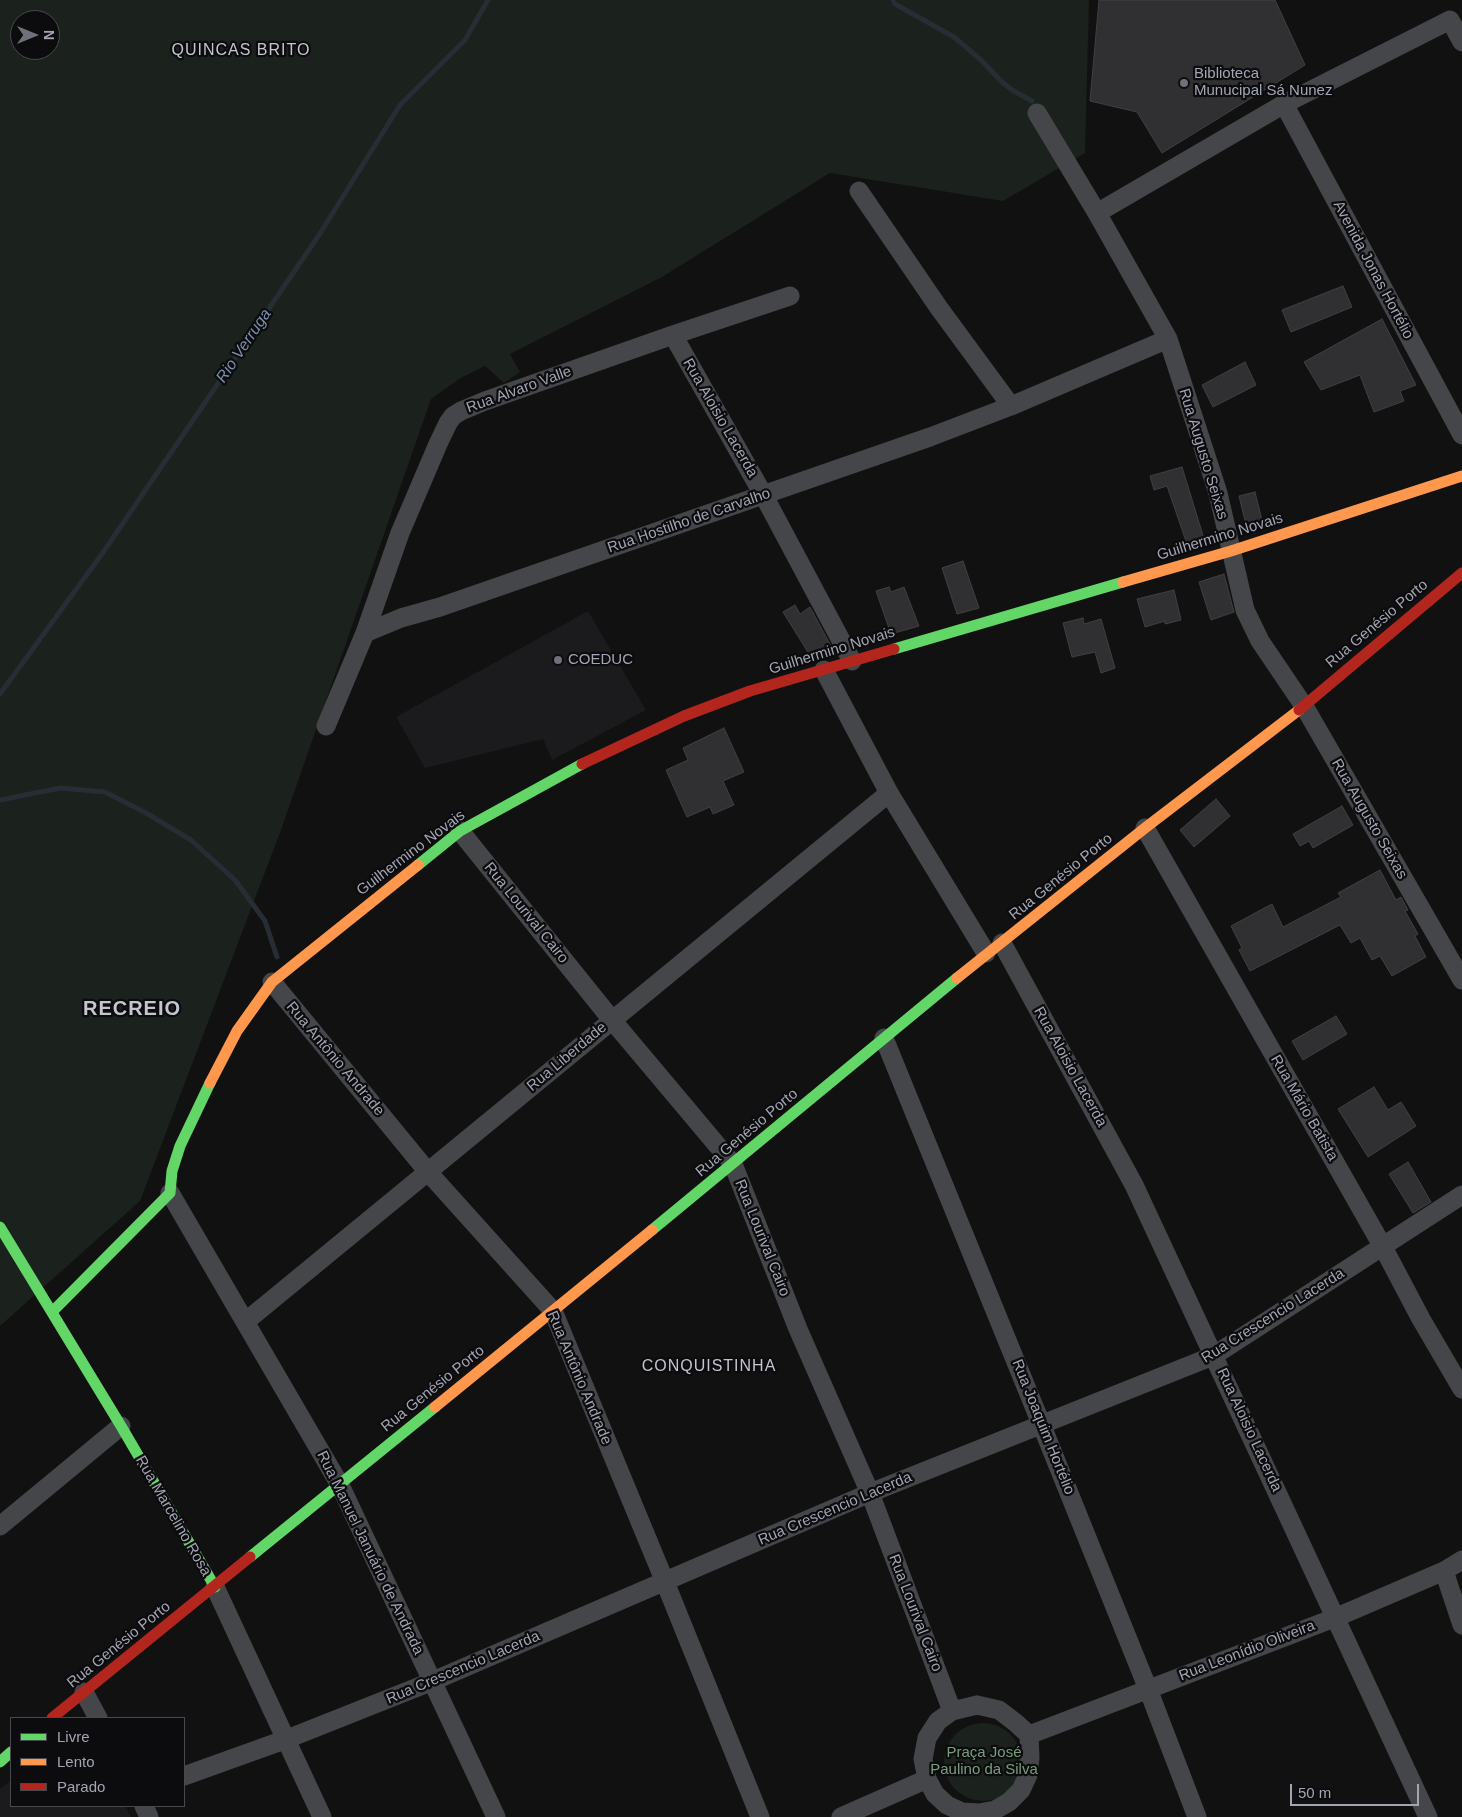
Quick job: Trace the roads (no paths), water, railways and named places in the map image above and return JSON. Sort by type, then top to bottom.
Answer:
[{"type":"street","points":[[1098,213],[1284,104],[1450,20],[1462,42]]},
{"type":"street","name":"Avenida Jonas Hortélio","points":[[1284,104],[1462,435]]},
{"type":"street","name":"Rua Augusto Seixas","points":[[1037,113],[1098,213],[1168,339],[1218,494],[1245,610],[1260,641],[1304,706],[1462,980]]},
{"type":"street","points":[[859,191],[939,308],[1011,406]]},
{"type":"street","name":"Rua Alvaro Valle","points":[[326,726],[366,633],[400,533],[441,437],[454,416],[461,411],[485,402],[673,335],[790,296]]},
{"type":"street","name":"Rua Aloisio Lacerda","points":[[673,335],[764,496],[852,661]]},
{"type":"street","name":"Rua Hostilho de Carvalho","points":[[366,633],[401,618],[440,607],[930,437],[1011,406],[1168,339]]},
{"type":"street","name":"Guilhermino Novais","points":[[170,1193],[172,1171],[191,1121],[237,1031],[272,982],[460,831],[565,772],[684,716],[750,691],[1231,551],[1462,476]]},
{"type":"street","name":"Rua Genésio Porto","points":[[53,1717],[733,1164],[986,953],[1002,943],[1145,828],[1304,706],[1462,572]]},
{"type":"street","points":[[824,670],[889,793],[986,953]]},
{"type":"street","name":"Rua Liberdade","points":[[245,1322],[889,793]]},
{"type":"street","name":"Rua Mário Batista","points":[[1145,828],[1461,1387]]},
{"type":"street","name":"Rua Lourival Cairo","points":[[460,831],[612,1020],[733,1164],[798,1329],[870,1493],[952,1711]]},
{"type":"street","name":"Rua Aloisio Lacerda","points":[[1002,943],[1134,1185],[1337,1617],[1428,1817]]},
{"type":"street","name":"Rua Antônio Andrade","points":[[272,982],[428,1172],[553,1311],[760,1817]]},
{"type":"street","name":"Rua Joaquim Hortélio","points":[[884,1038],[1148,1689],[1197,1817]]},
{"type":"street","points":[[52,1312],[170,1193]]},
{"type":"street","name":"Rua Manuel Januário de Andrada","points":[[170,1193],[340,1485],[496,1817]]},
{"type":"street","name":"Rua Crescencio Lacerda","points":[[185,1776],[287,1739],[433,1681],[870,1493],[1214,1356],[1462,1195]]},
{"type":"street","name":"Rua Marcelino Rosa","points":[[0,1227],[121,1426],[215,1587],[322,1817]]},
{"type":"street","points":[[0,1526],[121,1426]]},
{"type":"street","name":"Rua Leonídio Oliveira","points":[[1029,1735],[1337,1617],[1444,1570],[1462,1560]]},
{"type":"street","points":[[1444,1570],[1462,1624]]},
{"type":"street","points":[[84,1692],[97,1717]]},
{"type":"street","points":[[977,1705],[999,1710],[1029,1735],[1030,1758],[1028,1775],[1021,1790],[996,1814],[962,1812],[947,1805],[935,1794],[926,1779],[922,1759],[927,1738],[938,1721],[952,1711],[977,1705]]},
{"type":"street","points":[[0,1762],[10,1753]]},
{"type":"street","points":[[841,1817],[926,1779]]},
{"type":"waterway","name":"Rio Verruga","points":[[0,694],[104,551],[319,235],[400,105],[465,40],[488,0]]},
{"type":"waterway","points":[[893,0],[895,4],[954,37],[981,60],[1002,82],[1032,101]]},
{"type":"waterway","points":[[0,800],[60,788],[105,792],[146,813],[191,840],[235,880],[265,921],[277,957]]},
{"type":"place","name":"Biblioteca Munucipal Sá Nunez","points":[[1184,83]]},
{"type":"place","name":"COEDUC","points":[[558,660]]},
{"type":"district","name":"QUINCAS BRITO","points":[[241,51]]},
{"type":"district","name":"RECREIO","points":[[132,1009]]},
{"type":"district","name":"CONQUISTINHA","points":[[709,1367]]},
{"type":"park label","name":"Praça José Paulino da Silva","points":[[984,1762]]}]
